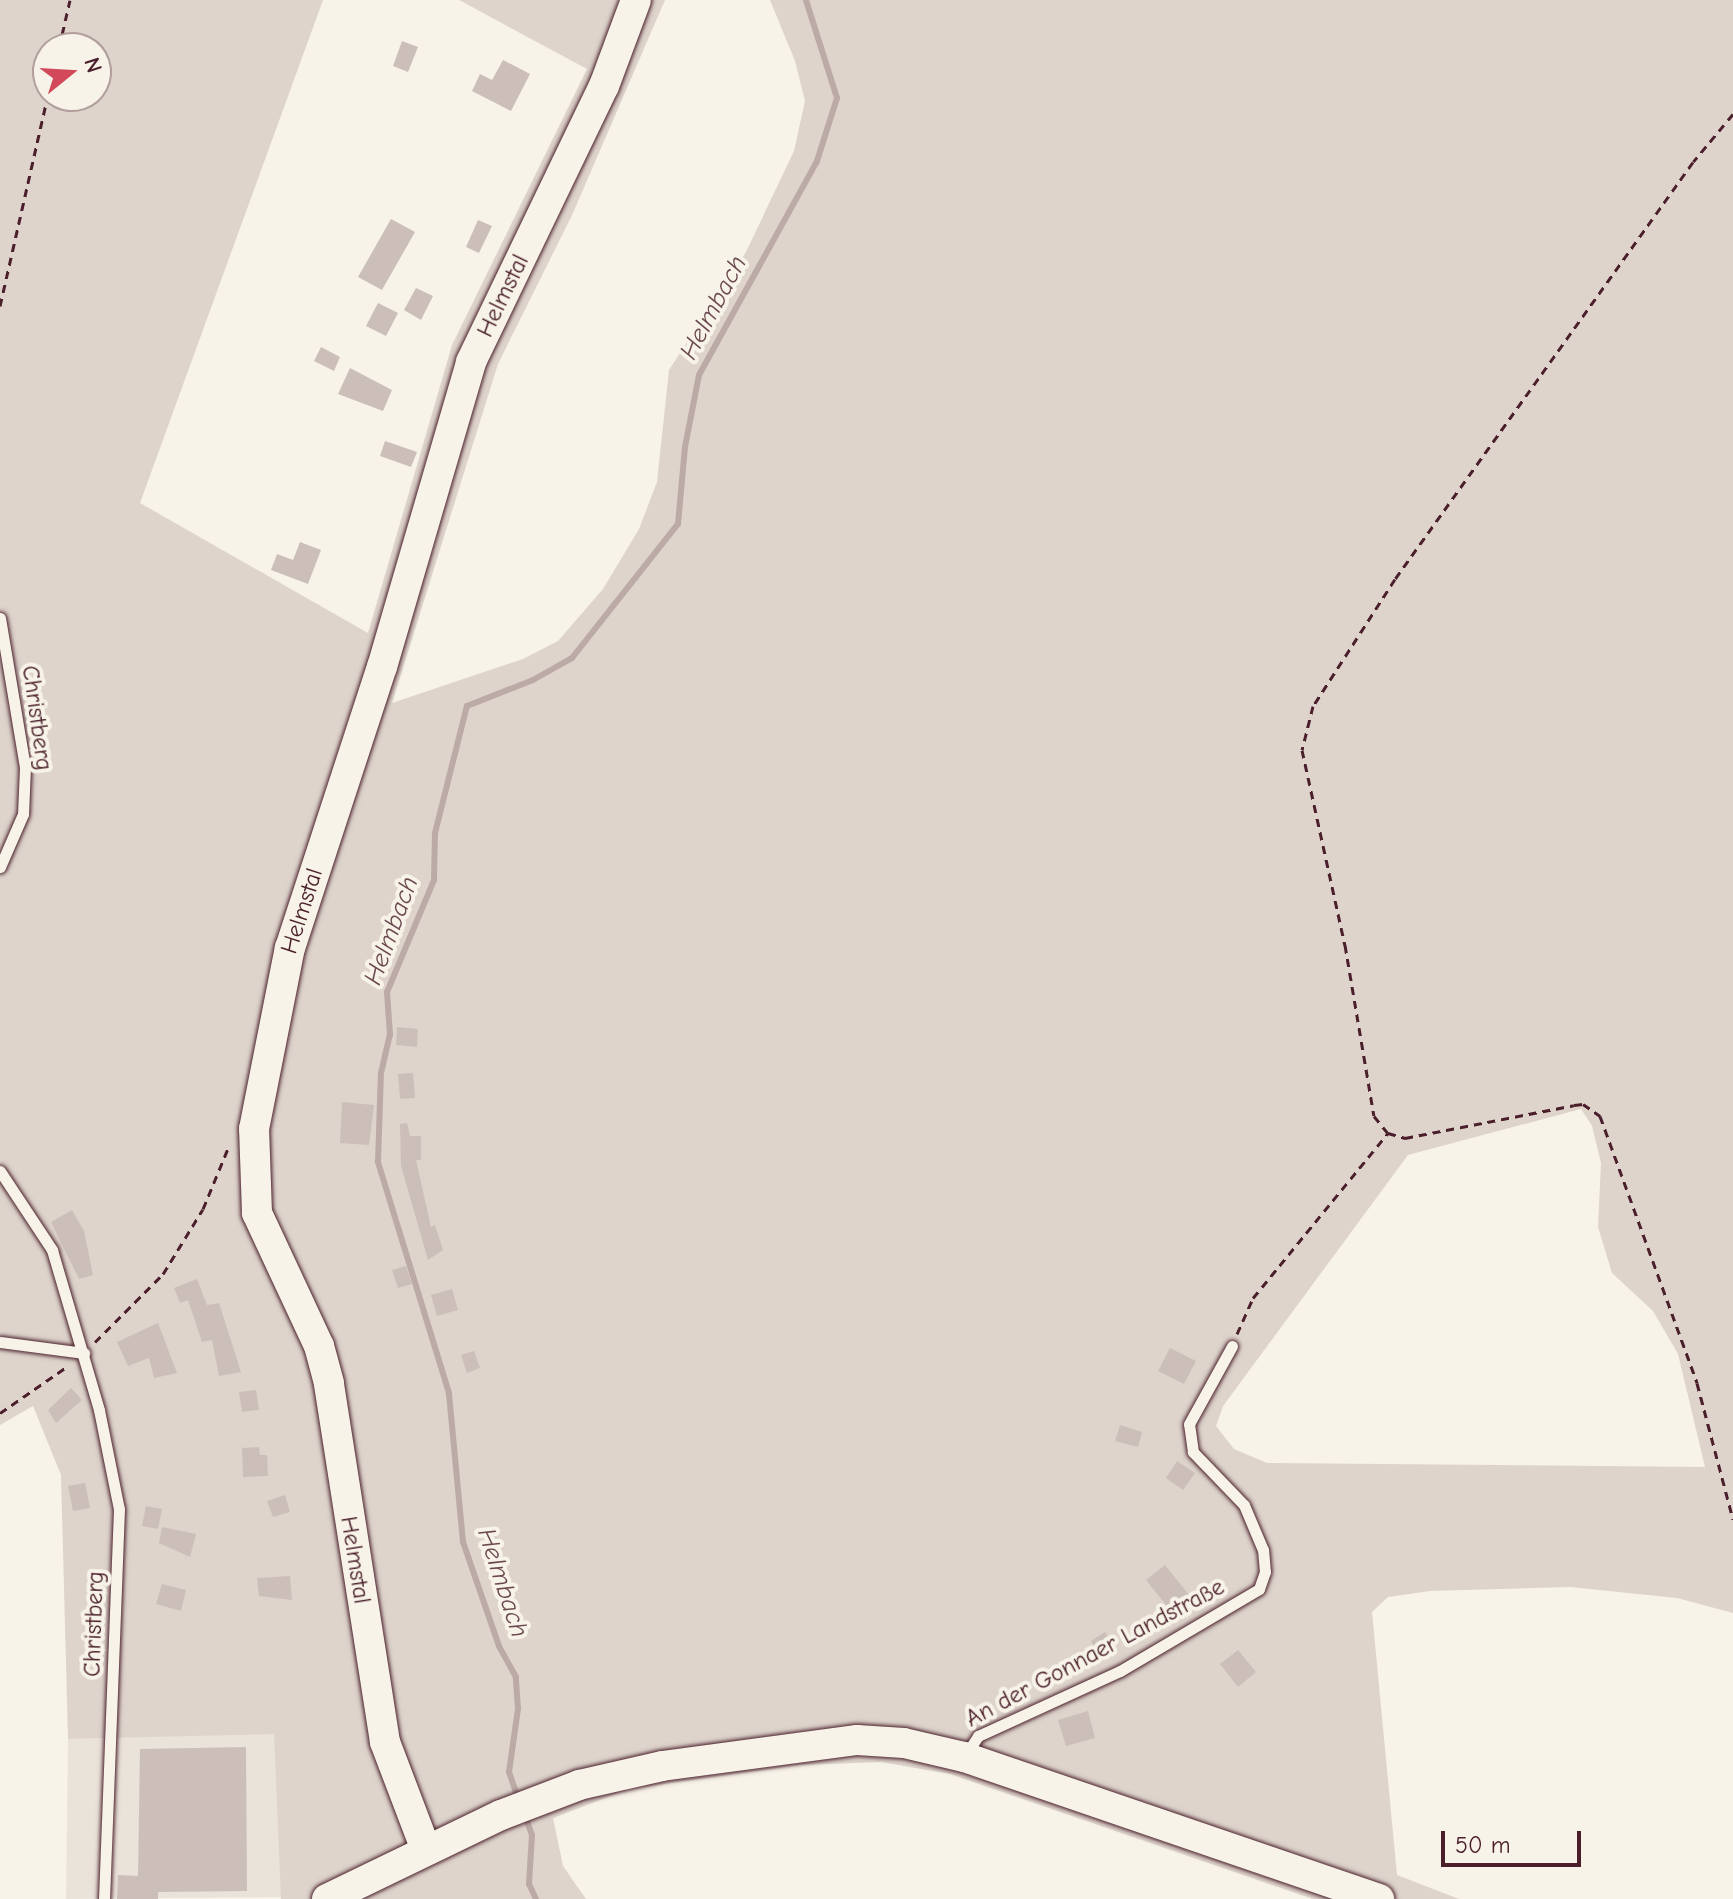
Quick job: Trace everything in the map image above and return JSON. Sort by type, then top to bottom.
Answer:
[{"type":"main road","name":"Helmstal","points":[[426,1850],[385,1742],[329,1383],[319,1346],[257,1213],[252,1165],[255,1123],[290,948],[382,667],[471,362],[604,86],[636,0]]},
{"type":"main road","points":[[327,1899],[501,1815],[545,1797],[636,1771],[826,1742],[890,1741],[964,1757],[1379,1899]]},
{"type":"lane","name":"Christberg","points":[[0,618],[25,767],[23,814],[0,867]]},
{"type":"lane","name":"Christberg","points":[[0,1171],[52,1250],[84,1353],[119,1509],[104,1899]]},
{"type":"lane","points":[[0,1342],[84,1353]]},
{"type":"lane","name":"An der Gonnaer Landstraße","points":[[964,1757],[978,1736],[1120,1671],[1259,1589],[1265,1572],[1263,1550],[1244,1505],[1193,1452],[1189,1424],[1232,1346]]},
{"type":"path","points":[[63,32],[70,0]]},
{"type":"path","points":[[0,306],[44,112]]},
{"type":"path","points":[[1733,114],[1693,162],[1408,561],[1308,718],[1302,750],[1345,945],[1368,1101],[1388,1133],[1405,1138],[1574,1105],[1583,1104],[1600,1116],[1701,1393],[1733,1519]]},
{"type":"path","points":[[0,1413],[84,1353],[163,1274],[203,1209],[231,1142],[255,1123]]},
{"type":"path","points":[[1232,1346],[1253,1298],[1388,1133]]},
{"type":"shaded area","points":[[0,0],[323,0],[140,503],[368,633],[452,345],[587,69],[459,0],[665,0],[573,213],[498,364],[392,703],[523,659],[558,641],[603,589],[639,529],[657,482],[669,370],[746,252],[794,151],[805,101],[795,61],[770,0],[1733,0],[1733,1613],[1677,1598],[1570,1587],[1430,1591],[1388,1597],[1372,1612],[1397,1875],[1459,1899],[1313,1899],[950,1774],[881,1762],[800,1765],[629,1789],[553,1818],[563,1866],[586,1899],[281,1899],[274,1734],[68,1739],[61,1475],[33,1406],[0,1425]],"holes":[[[1581,1109],[1592,1126],[1601,1163],[1598,1227],[1612,1273],[1653,1311],[1678,1354],[1705,1467],[1267,1463],[1234,1449],[1216,1426],[1223,1406],[1408,1155]]]},
{"type":"shaded area","points":[[274,1733],[284,1897],[66,1899],[68,1739]]},
{"type":"building","points":[[402,41],[418,47],[408,72],[393,66]]},
{"type":"building","points":[[503,60],[530,74],[511,111],[472,91],[480,74],[492,80]]},
{"type":"building","points":[[391,219],[415,232],[382,290],[358,277]]},
{"type":"building","points":[[478,220],[492,226],[479,253],[466,247]]},
{"type":"building","points":[[416,288],[433,296],[421,320],[404,310]]},
{"type":"building","points":[[378,303],[398,313],[386,336],[366,326]]},
{"type":"building","points":[[321,347],[340,357],[334,371],[314,361]]},
{"type":"building","points":[[350,368],[392,390],[383,411],[338,394]]},
{"type":"building","points":[[385,441],[417,452],[411,467],[380,456]]},
{"type":"building","points":[[300,542],[321,550],[308,584],[271,570],[277,554],[293,560]]},
{"type":"building","points":[[397,1027],[418,1029],[417,1047],[396,1045]]},
{"type":"building","points":[[413,1073],[415,1098],[400,1099],[398,1074]]},
{"type":"building","points":[[342,1102],[374,1105],[369,1145],[340,1143]]},
{"type":"building","points":[[407,1123],[410,1136],[421,1136],[421,1160],[416,1160],[431,1227],[435,1225],[443,1250],[428,1260],[401,1166],[400,1124]]},
{"type":"building","points":[[72,1210],[84,1231],[93,1275],[79,1279],[51,1222]]},
{"type":"building","points":[[406,1266],[412,1284],[398,1288],[392,1270]]},
{"type":"building","points":[[197,1279],[207,1305],[219,1303],[241,1372],[219,1376],[212,1340],[202,1342],[188,1300],[180,1303],[174,1288]]},
{"type":"building","points":[[452,1289],[458,1310],[437,1316],[431,1295]]},
{"type":"building","points":[[158,1323],[177,1373],[154,1378],[149,1358],[128,1366],[117,1342]]},
{"type":"building","points":[[1170,1348],[1196,1361],[1184,1384],[1158,1371]]},
{"type":"building","points":[[474,1351],[480,1368],[467,1373],[461,1355]]},
{"type":"building","points":[[71,1388],[82,1400],[56,1423],[48,1410]]},
{"type":"building","points":[[256,1390],[259,1410],[242,1412],[239,1392]]},
{"type":"building","points":[[1120,1425],[1142,1432],[1138,1447],[1115,1441]]},
{"type":"building","points":[[259,1447],[260,1455],[267,1455],[268,1476],[243,1477],[242,1448]]},
{"type":"building","points":[[1177,1461],[1195,1473],[1183,1490],[1166,1478]]},
{"type":"building","points":[[85,1483],[90,1508],[73,1511],[68,1486]]},
{"type":"building","points":[[285,1495],[290,1512],[273,1517],[267,1501]]},
{"type":"building","points":[[146,1506],[162,1509],[158,1529],[142,1526]]},
{"type":"building","points":[[162,1527],[196,1534],[190,1557],[159,1543]]},
{"type":"building","points":[[1165,1565],[1193,1600],[1174,1615],[1146,1580]]},
{"type":"building","points":[[290,1576],[292,1600],[259,1596],[257,1578]]},
{"type":"building","points":[[162,1584],[186,1590],[181,1611],[156,1604]]},
{"type":"building","points":[[1105,1632],[1116,1651],[1102,1660],[1091,1641]]},
{"type":"building","points":[[1238,1650],[1256,1672],[1238,1687],[1220,1664]]},
{"type":"building","points":[[1088,1711],[1095,1738],[1066,1746],[1058,1720]]},
{"type":"building","points":[[246,1747],[247,1891],[158,1892],[158,1899],[117,1899],[118,1875],[138,1876],[140,1749]]},
{"type":"waterway","name":"Helmbach","points":[[519,1801],[509,1772],[518,1709],[516,1677],[499,1646],[463,1542],[449,1393],[378,1162],[381,1073],[390,1035],[387,992],[434,880],[435,833],[467,706],[533,680],[572,658],[678,524],[685,447],[699,375],[817,161],[837,98],[806,0]]},
{"type":"waterway","name":"Helmbach","points":[[525,1815],[532,1835],[529,1884],[536,1899]]}]
